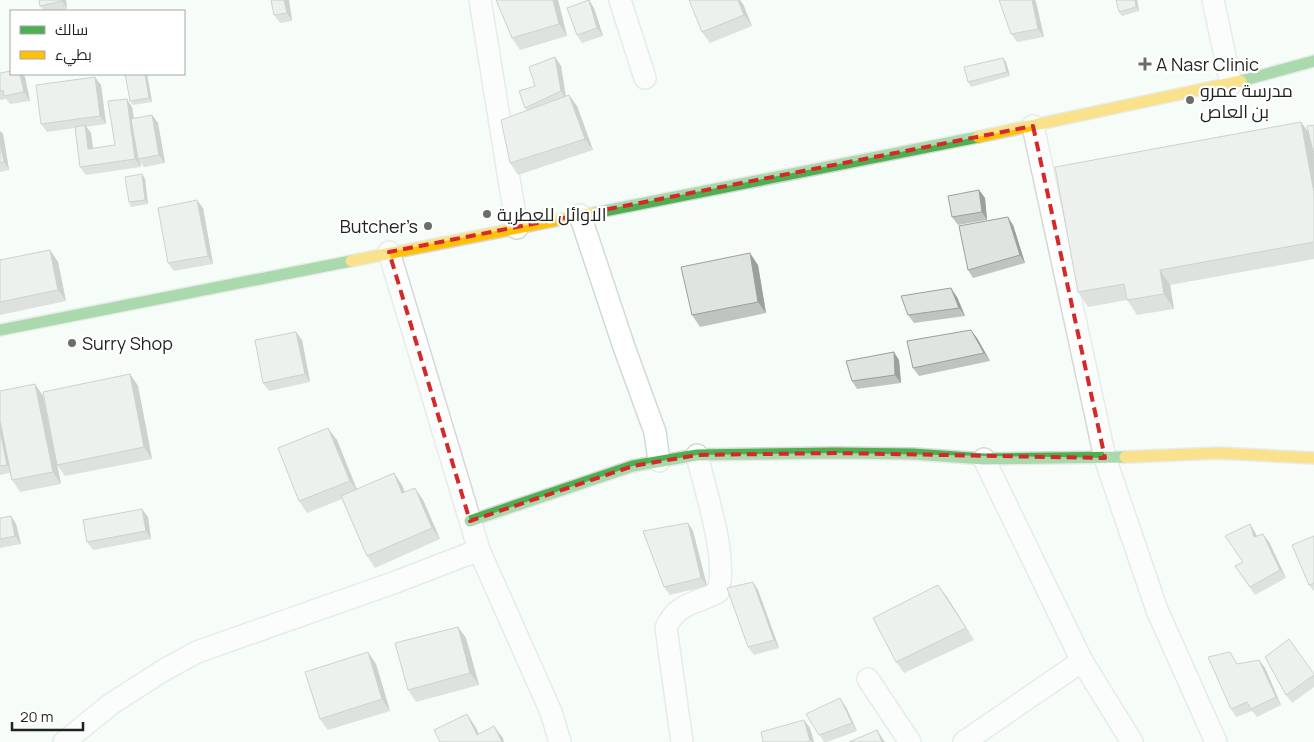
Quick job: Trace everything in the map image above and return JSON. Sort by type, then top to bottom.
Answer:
[{"type":"street","points":[[480,0],[517,228]]},
{"type":"street","points":[[620,0],[645,78]]},
{"type":"street","points":[[1213,0],[1231,84]]},
{"type":"street","points":[[0,330],[1033,126],[1231,84],[1314,61]]},
{"type":"street","points":[[1033,126],[1105,458],[1157,610],[1216,742]]},
{"type":"street","points":[[580,215],[655,432],[659,461]]},
{"type":"street","points":[[389,252],[479,550],[551,712],[560,742]]},
{"type":"street","points":[[470,521],[633,466],[697,456],[846,453],[912,454],[984,459],[1105,458],[1218,453],[1314,458]]},
{"type":"street","points":[[682,742],[666,628],[671,616],[681,607],[718,592],[722,578],[720,552],[697,456]]},
{"type":"street","points":[[984,459],[1082,660],[1132,742]]},
{"type":"street","points":[[64,742],[111,704],[164,670],[197,652],[393,584],[479,550]]},
{"type":"street","points":[[964,742],[1082,660]]},
{"type":"street","points":[[868,679],[910,742]]},
{"type":"highlighted area","points":[[1033,126],[1105,458],[836,453],[697,455],[633,466],[470,521],[389,252]]},
{"type":"building","points":[[39,0],[62,0],[62,1],[40,6]]},
{"type":"building","points":[[271,0],[284,0],[287,13],[274,15]]},
{"type":"building","points":[[496,0],[553,0],[559,24],[512,38]]},
{"type":"building","points":[[589,0],[597,28],[577,35],[567,8]]},
{"type":"building","points":[[689,0],[738,0],[744,15],[702,32]]},
{"type":"building","points":[[999,0],[1032,0],[1038,29],[1011,34]]},
{"type":"building","points":[[1116,0],[1135,0],[1136,7],[1119,12]]},
{"type":"building","points":[[555,57],[561,91],[525,108],[519,91],[535,86],[529,67]]},
{"type":"building","points":[[1003,58],[1007,72],[968,82],[964,67]]},
{"type":"building","points":[[10,71],[10,75],[20,75],[24,92],[4,96],[3,90],[0,91],[0,73]]},
{"type":"building","points":[[125,75],[145,75],[149,98],[130,101]]},
{"type":"building","points":[[95,77],[100,116],[41,124],[36,85]]},
{"type":"building","points":[[569,95],[585,139],[510,163],[501,120]]},
{"type":"building","points":[[127,99],[135,159],[80,167],[75,127],[85,125],[88,149],[115,145],[108,101]]},
{"type":"building","points":[[152,115],[159,155],[138,159],[131,119]]},
{"type":"building","points":[[1301,122],[1314,193],[1314,242],[1160,270],[1164,294],[1127,300],[1124,284],[1078,292],[1055,167]]},
{"type":"building","points":[[1314,125],[1314,151],[1313,152],[1307,126]]},
{"type":"building","points":[[0,143],[4,162],[0,163]]},
{"type":"building","points":[[142,174],[145,200],[129,202],[125,177]]},
{"type":"building","points":[[979,190],[982,212],[952,217],[948,196]]},
{"type":"building","points":[[197,200],[208,256],[168,263],[158,208]]},
{"type":"building","points":[[1008,217],[1020,255],[968,270],[959,226]]},
{"type":"building","points":[[50,250],[58,290],[0,302],[0,260]]},
{"type":"building","points":[[750,253],[758,302],[692,315],[681,267]]},
{"type":"building","points":[[951,288],[959,308],[908,315],[901,296]]},
{"type":"building","points":[[971,330],[984,353],[913,368],[907,341]]},
{"type":"building","points":[[296,332],[305,374],[263,383],[255,340]]},
{"type":"building","points":[[894,352],[895,375],[852,381],[846,361]]},
{"type":"building","points":[[130,374],[144,447],[57,465],[43,392]]},
{"type":"building","points":[[35,384],[53,472],[12,480],[0,421],[0,391]]},
{"type":"building","points":[[328,428],[350,481],[299,501],[278,448]]},
{"type":"building","points":[[0,431],[7,465],[0,466]]},
{"type":"building","points":[[394,473],[402,493],[415,488],[432,528],[367,556],[341,496]]},
{"type":"building","points":[[142,509],[146,531],[87,542],[83,520]]},
{"type":"building","points":[[11,516],[15,536],[0,539],[0,518]]},
{"type":"building","points":[[688,523],[701,578],[664,587],[643,531]]},
{"type":"building","points":[[1250,524],[1254,537],[1263,534],[1280,570],[1250,587],[1235,566],[1243,562],[1225,536]]},
{"type":"building","points":[[1314,536],[1314,583],[1309,585],[1292,545]]},
{"type":"building","points":[[753,582],[774,640],[748,647],[727,588]]},
{"type":"building","points":[[938,585],[966,628],[896,662],[873,618]]},
{"type":"building","points":[[458,627],[470,673],[408,690],[395,643]]},
{"type":"building","points":[[1289,639],[1314,675],[1286,695],[1265,657]]},
{"type":"building","points":[[368,652],[382,699],[320,719],[305,672]]},
{"type":"building","points":[[1230,652],[1237,664],[1259,660],[1276,697],[1251,709],[1247,702],[1231,709],[1208,657]]},
{"type":"building","points":[[840,698],[852,723],[819,735],[806,714]]},
{"type":"building","points":[[467,714],[477,735],[494,726],[502,742],[440,742],[434,730]]},
{"type":"building","points":[[804,720],[810,741],[763,742],[761,732]]},
{"type":"building","points":[[877,730],[882,742],[849,742]]},
{"type":"traffic: fast","points":[[1241,81],[1314,61]]},
{"type":"traffic: fast","points":[[594,213],[978,137]]},
{"type":"traffic: fast","points":[[0,330],[351,261]]},
{"type":"traffic: fast","points":[[470,521],[633,466],[697,455],[913,454],[984,459],[1125,457]]},
{"type":"traffic: slow","points":[[978,137],[1241,81]]},
{"type":"traffic: slow","points":[[351,261],[594,213]]},
{"type":"traffic: slow","points":[[1125,457],[1218,453],[1314,458]]},
{"type":"place","name":"A Nasr Clinic","points":[[1145,64]]},
{"type":"place","name":"مدرسة عمرو بن العاص","points":[[1190,100]]},
{"type":"place","name":"الاوائل للعطرية","points":[[487,214]]},
{"type":"place","name":"Butcher’s","points":[[428,226]]},
{"type":"place","name":"Surry Shop","points":[[72,343]]}]
